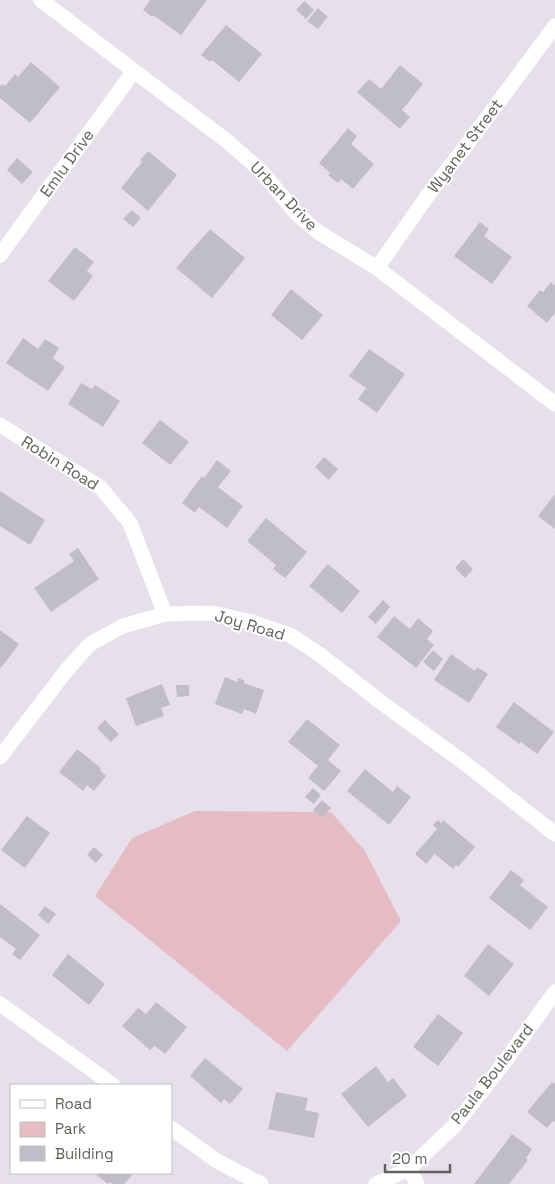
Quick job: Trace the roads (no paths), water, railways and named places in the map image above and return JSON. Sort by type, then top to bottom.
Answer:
[{"type":"street","name":"Urban Drive","points":[[41,0],[227,141],[261,171],[296,213],[318,232],[377,268],[555,404]]},
{"type":"street","name":"Wyanet Street","points":[[377,268],[428,194],[555,26]]},
{"type":"street","name":"Emlu Drive","points":[[0,255],[134,71]]},
{"type":"street","name":"Robin Road","points":[[0,425],[100,487],[130,522],[165,614]]},
{"type":"street","name":"Joy Road","points":[[0,757],[66,671],[90,644],[123,626],[165,614],[212,613],[252,622],[290,635],[319,654],[466,764],[555,834]]},
{"type":"street","name":"Paula Boulevard","points":[[376,1184],[409,1169],[455,1125],[504,1064],[555,992]]},
{"type":"street","points":[[0,1004],[112,1084]]},
{"type":"street","points":[[172,1129],[217,1162],[261,1184]]},
{"type":"street","points":[[409,1169],[417,1184]]}]
